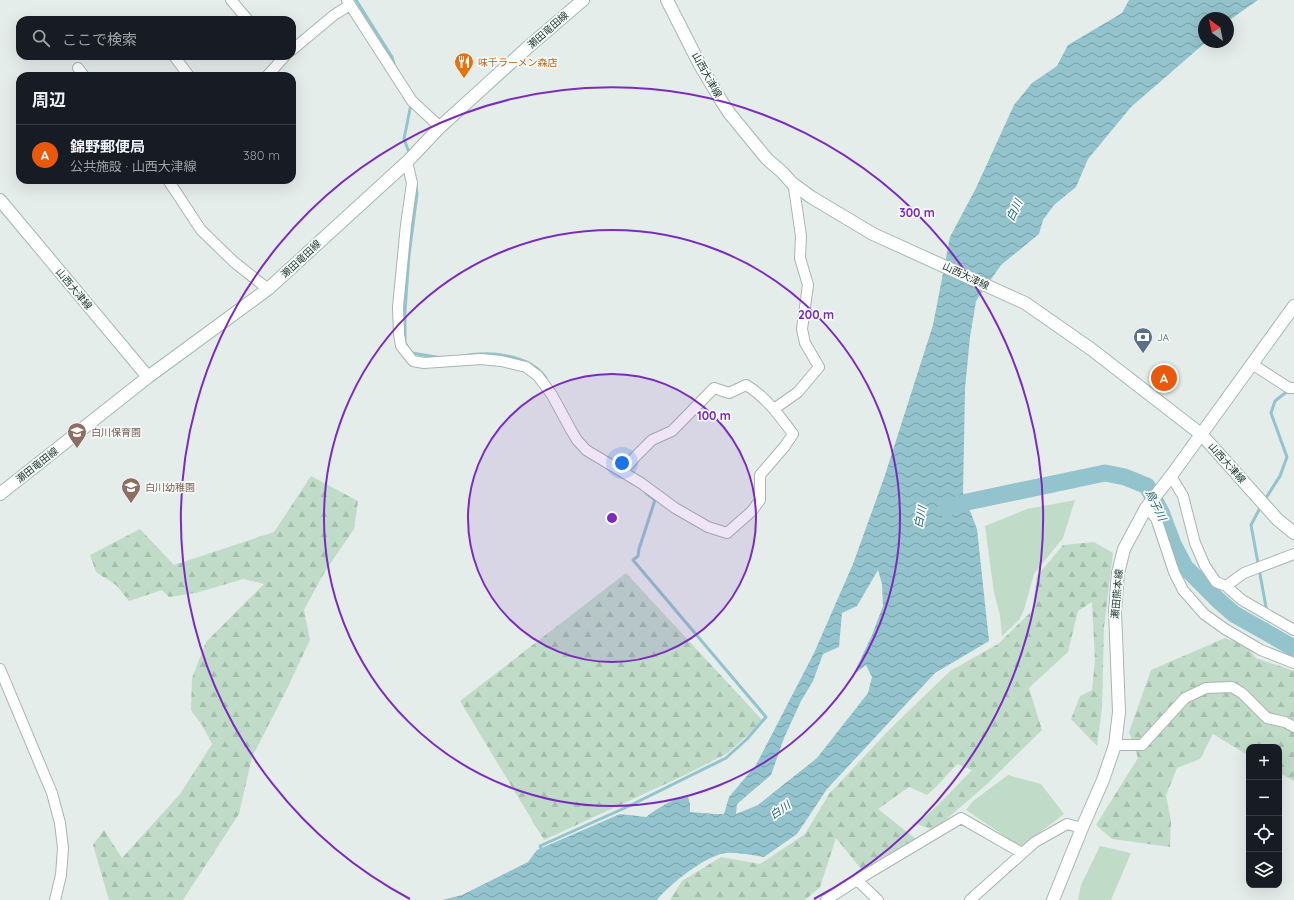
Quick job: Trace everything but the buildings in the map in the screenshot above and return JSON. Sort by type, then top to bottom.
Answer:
[{"type":"main road","name":"瀬田竜田線","points":[[0,494],[148,377],[268,289],[407,162],[440,127],[527,48],[583,0]]},
{"type":"main road","name":"山西大津線","points":[[667,0],[700,65],[730,114],[767,159],[792,183],[811,197],[873,234],[1025,303],[1091,348],[1202,435],[1277,519],[1294,533]]},
{"type":"main road","name":"山西大津線","points":[[0,200],[148,377]]},
{"type":"main road","name":"瀬田熊本線","points":[[1053,900],[1103,780],[1115,745],[1119,712],[1115,611],[1118,573],[1124,549],[1146,508],[1202,435],[1294,306]]},
{"type":"street","points":[[231,0],[245,16]]},
{"type":"street","points":[[296,47],[349,3],[412,101],[440,127]]},
{"type":"street","points":[[177,60],[186,72]]},
{"type":"street","points":[[270,72],[280,60]]},
{"type":"street","points":[[407,162],[412,183],[406,225],[398,307],[401,346],[413,361],[424,363],[481,360],[500,361],[526,367],[538,376],[552,395],[577,440],[586,450],[623,471],[674,508],[708,527],[727,533],[752,511],[760,500],[760,475],[785,446],[793,434],[774,409],[756,391],[746,385],[730,393],[714,388],[672,431],[652,440],[623,471]]},
{"type":"street","points":[[774,409],[798,392],[819,367],[805,343],[802,329],[808,285],[800,258],[801,236],[792,183]]},
{"type":"street","points":[[171,184],[201,230],[234,262],[268,289]]},
{"type":"street","points":[[1252,364],[1292,387]]},
{"type":"street","points":[[1171,476],[1183,496],[1195,543],[1205,566],[1216,582],[1226,586],[1242,600],[1294,630]]},
{"type":"street","points":[[1146,508],[1156,518],[1169,557],[1183,590],[1204,614],[1225,629],[1261,650],[1294,664]]},
{"type":"street","points":[[1226,586],[1244,573],[1294,554]]},
{"type":"street","points":[[0,668],[52,793],[60,823],[63,848],[61,875],[55,900]]},
{"type":"street","points":[[1115,745],[1142,745],[1185,698],[1206,688],[1232,687],[1242,693],[1267,718],[1285,722],[1294,727]]},
{"type":"street","points":[[826,900],[961,818],[1022,853]]},
{"type":"street","points":[[970,900],[1035,842],[1067,824],[1082,828]]},
{"type":"street","points":[[857,880],[878,900]]},
{"type":"green space","points":[[311,476],[358,501],[354,529],[324,573],[304,610],[310,640],[252,757],[239,814],[183,900],[109,900],[93,845],[104,830],[122,858],[180,794],[212,744],[202,725],[191,710],[192,678],[206,642],[264,584],[243,579],[196,593],[169,597],[162,590],[129,601],[116,585],[96,572],[90,555],[140,529],[174,565],[274,532]]},
{"type":"green space","points":[[1075,500],[1063,538],[1034,574],[1024,610],[1019,620],[1002,636],[1000,615],[994,593],[985,526],[1027,509]]},
{"type":"green space","points":[[1094,542],[1113,553],[1104,627],[1102,708],[1097,746],[1071,719],[1080,696],[1092,690],[1095,660],[1092,602],[1078,611],[1068,652],[1029,688],[1042,730],[986,785],[942,823],[931,829],[917,824],[972,770],[957,764],[927,795],[909,787],[878,809],[916,839],[861,869],[836,838],[820,887],[805,900],[670,900],[682,881],[721,857],[760,864],[805,834],[829,794],[890,729],[950,671],[998,644],[1032,611],[1037,576],[1063,545]]},
{"type":"green space","points":[[626,573],[763,721],[728,753],[685,775],[544,840],[460,701]]},
{"type":"green space","points":[[1225,638],[1246,646],[1256,658],[1294,671],[1294,781],[1282,775],[1282,744],[1246,744],[1246,754],[1213,734],[1200,759],[1177,768],[1166,795],[1171,821],[1170,847],[1112,839],[1096,825],[1138,758],[1129,732],[1151,670]]},
{"type":"green space","points":[[1008,775],[1041,784],[1064,814],[1021,847],[966,810],[973,801]]},
{"type":"green space","points":[[1100,846],[1131,853],[1111,900],[1078,900],[1081,885]]},
{"type":"water","name":"白川","points":[[1129,0],[1258,0],[1234,17],[1234,12],[1198,12],[1199,48],[1131,107],[1088,159],[1076,187],[1054,205],[1043,220],[1039,234],[1001,265],[976,301],[970,337],[965,389],[963,493],[977,529],[989,641],[935,673],[827,789],[797,834],[764,857],[735,853],[718,855],[699,864],[689,871],[670,886],[657,900],[442,900],[462,895],[528,862],[537,850],[620,814],[646,817],[671,801],[688,797],[690,812],[724,814],[729,797],[756,765],[814,653],[853,564],[884,478],[933,325],[950,237],[976,188],[1014,105],[1032,83],[1057,66],[1068,45],[1122,13]],"holes":[[[878,570],[882,584],[883,606],[872,635],[853,675],[866,665],[872,677],[868,693],[817,758],[758,805],[736,814],[737,804],[771,775],[784,738],[801,701],[813,681],[823,654],[839,647],[842,613],[857,606]]]},
{"type":"waterway","points":[[356,0],[392,57],[395,67]]},
{"type":"waterway","points":[[410,155],[404,139],[411,104]]},
{"type":"waterway","points":[[416,186],[417,194],[409,255],[405,311],[405,343],[412,353],[442,358]]},
{"type":"waterway","points":[[463,356],[496,354],[520,359],[539,370],[546,378]]},
{"type":"waterway","points":[[1264,501],[1280,476],[1287,457],[1271,413],[1275,401],[1289,390]]},
{"type":"waterway","name":"鳥子川","points":[[946,508],[967,502],[1105,473],[1125,477],[1147,486],[1161,512],[1173,544],[1185,567],[1234,614],[1294,648]]},
{"type":"waterway","points":[[542,851],[540,846],[629,806],[726,758],[747,739],[766,717],[633,560],[638,556],[655,500],[646,493]]},
{"type":"waterway","points":[[1261,506],[1251,525],[1266,607]]},
{"type":"waterway","name":"鳥子川","points":[[1267,624],[1267,633]]},
{"type":"place","name":"味千ラーメン森店","points":[[464,79]]},
{"type":"place","name":"JA","points":[[1143,354]]},
{"type":"place","name":"錦野郵便局","points":[[1164,378]]},
{"type":"place","name":"白川保育園","points":[[77,449]]},
{"type":"place","name":"白川幼稚園","points":[[131,504]]}]
